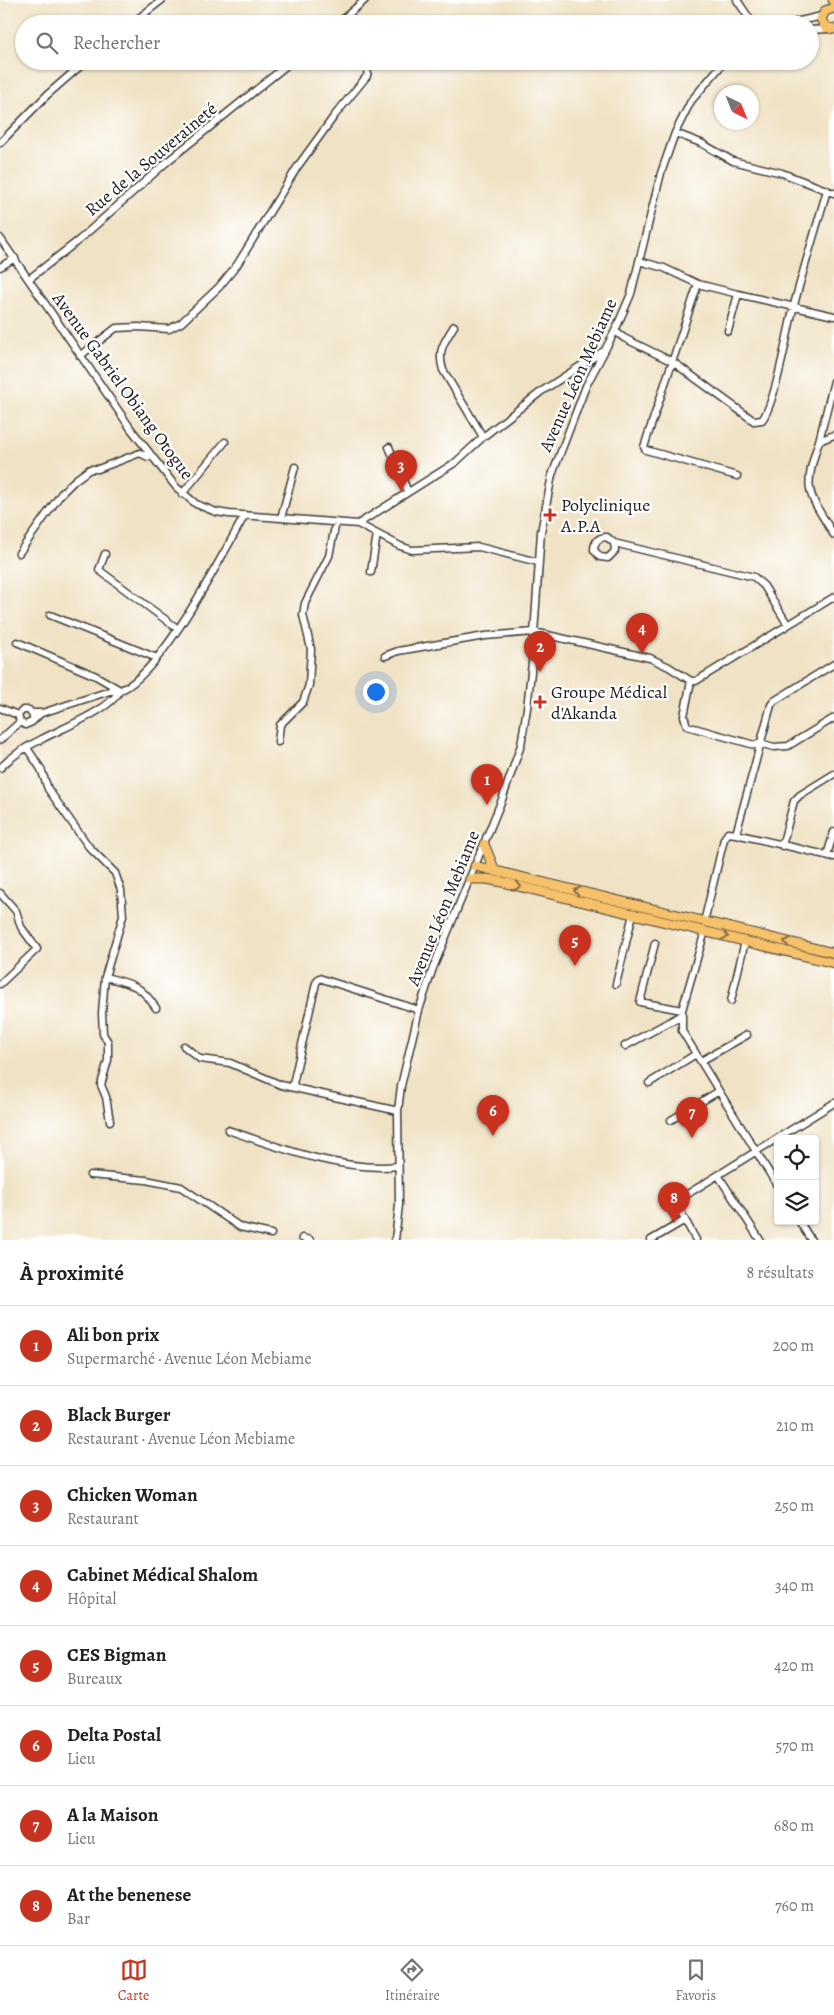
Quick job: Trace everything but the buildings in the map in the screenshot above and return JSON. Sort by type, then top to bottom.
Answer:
[{"type":"main road","points":[[823,3],[823,24],[832,29]]},
{"type":"main road","points":[[822,14],[827,9],[834,8]]},
{"type":"main road","points":[[484,844],[495,870]]},
{"type":"main road","points":[[475,866],[704,927],[745,941],[834,963]]},
{"type":"main road","points":[[470,879],[502,882],[633,914],[834,953]]},
{"type":"street","points":[[142,15],[162,0]]},
{"type":"street","points":[[348,15],[365,0]]},
{"type":"street","points":[[737,0],[746,15]]},
{"type":"street","points":[[819,30],[832,29]]},
{"type":"street","points":[[0,143],[47,94],[75,70]]},
{"type":"street","name":"Rue de la Souveraineté","points":[[29,279],[79,240],[169,160],[281,70]]},
{"type":"street","points":[[80,356],[116,328],[169,329],[181,323],[220,287],[237,265],[298,166],[335,114],[367,76],[368,70]]},
{"type":"street","name":"Avenue Léon Mebiame","points":[[395,1240],[399,1205],[398,1111],[401,1086],[419,1010],[440,952],[520,751],[527,708],[538,562],[544,510],[552,475],[579,402],[603,351],[615,331],[631,294],[660,173],[675,133],[691,101],[717,70]]},
{"type":"street","points":[[675,133],[701,143],[733,161],[782,173],[834,193]]},
{"type":"street","points":[[615,331],[624,338],[673,362],[754,421],[764,418],[777,381],[794,306],[827,190]]},
{"type":"street","name":"Avenue Gabriel Obiang Otogue","points":[[0,238],[80,356],[151,455],[182,494],[196,504],[210,510],[245,515],[358,524],[412,550],[479,547],[538,562]]},
{"type":"street","points":[[0,267],[15,258]]},
{"type":"street","points":[[639,261],[664,268],[698,284],[834,316]]},
{"type":"street","points":[[698,284],[644,448],[737,476]]},
{"type":"street","points":[[728,331],[738,294]]},
{"type":"street","points":[[454,326],[441,349],[440,360],[443,370],[482,437]]},
{"type":"street","points":[[358,524],[456,462],[482,437],[542,391],[603,351]]},
{"type":"street","points":[[834,381],[811,467],[809,492],[834,535]]},
{"type":"street","points":[[819,441],[834,435]]},
{"type":"street","points":[[182,494],[226,442]]},
{"type":"street","points":[[389,447],[408,492]]},
{"type":"street","points":[[19,553],[61,494],[90,469],[98,469],[140,453],[148,457],[151,455]]},
{"type":"street","points":[[281,518],[295,467]]},
{"type":"street","points":[[0,708],[19,718],[22,724],[29,724],[33,716],[120,690],[134,682],[157,658],[178,628],[245,515]]},
{"type":"street","points":[[278,742],[280,725],[303,702],[309,685],[311,649],[303,615],[305,603],[329,556],[336,522]]},
{"type":"street","points":[[371,572],[377,534]]},
{"type":"street","points":[[614,543],[754,577],[764,586],[788,625]]},
{"type":"street","points":[[105,554],[99,570],[178,628]]},
{"type":"street","points":[[385,656],[398,651],[485,636],[534,632],[650,658],[691,681],[696,681],[834,597]]},
{"type":"street","points":[[50,614],[157,658]]},
{"type":"street","points":[[17,642],[96,676],[120,690]]},
{"type":"street","points":[[736,834],[768,711],[774,701],[834,664]]},
{"type":"street","points":[[691,681],[684,716],[687,726],[759,745],[788,746],[834,718]]},
{"type":"street","points":[[0,768],[27,748],[104,707],[116,699],[120,690]]},
{"type":"street","points":[[0,740],[19,718],[20,712],[26,710],[33,716]]},
{"type":"street","points":[[27,748],[41,769],[48,789],[89,847],[110,867],[118,879],[123,903],[123,916],[105,976],[102,1013],[103,1034],[108,1042],[108,1060],[101,1084],[106,1097],[110,1121]]},
{"type":"street","points":[[782,846],[794,801],[800,795],[834,774]]},
{"type":"street","points":[[827,855],[834,832]]},
{"type":"street","points":[[774,1181],[682,1031],[682,1013],[724,839],[728,833],[834,857]]},
{"type":"street","points":[[0,893],[16,911],[21,927],[37,949],[0,984]]},
{"type":"street","points":[[616,984],[633,914]]},
{"type":"street","points":[[731,1002],[745,941]]},
{"type":"street","points":[[655,943],[640,1002],[682,1013]]},
{"type":"street","points":[[105,976],[130,983],[145,992],[156,1008]]},
{"type":"street","points":[[295,1088],[293,1084],[302,1036],[316,983],[320,978],[419,1010]]},
{"type":"street","points":[[625,1046],[682,1013]]},
{"type":"street","points":[[701,1061],[747,1035]]},
{"type":"street","points":[[184,1046],[200,1059],[230,1063],[281,1085],[398,1111]]},
{"type":"street","points":[[649,1083],[696,1054]]},
{"type":"street","points":[[671,1120],[719,1091]]},
{"type":"street","points":[[696,1240],[678,1207],[686,1195],[834,1103]]},
{"type":"street","points":[[228,1130],[278,1148],[320,1158],[371,1168],[398,1166]]},
{"type":"street","points":[[90,1175],[146,1180],[181,1188],[240,1227],[271,1234]]},
{"type":"street","points":[[718,1175],[760,1240]]},
{"type":"street","points":[[651,1240],[684,1220]]},
{"type":"street","points":[[802,1225],[811,1240]]},
{"type":"street","points":[[302,1238],[310,1240]]},
{"type":"place","name":"Chicken Woman","points":[[401,491]]},
{"type":"place","name":"Polyclinique A.P.A","points":[[550,515]]},
{"type":"place","name":"Cabinet Médical Shalom","points":[[642,654]]},
{"type":"place","name":"Black Burger","points":[[540,672]]},
{"type":"place","name":"Groupe Médical d'Akanda","points":[[540,702]]},
{"type":"place","name":"Ali bon prix","points":[[487,805]]},
{"type":"place","name":"CES Bigman","points":[[575,966]]},
{"type":"place","name":"Delta Postal","points":[[493,1136]]},
{"type":"place","name":"A la Maison","points":[[692,1138]]},
{"type":"place","name":"At the benenese","points":[[674,1223]]}]
